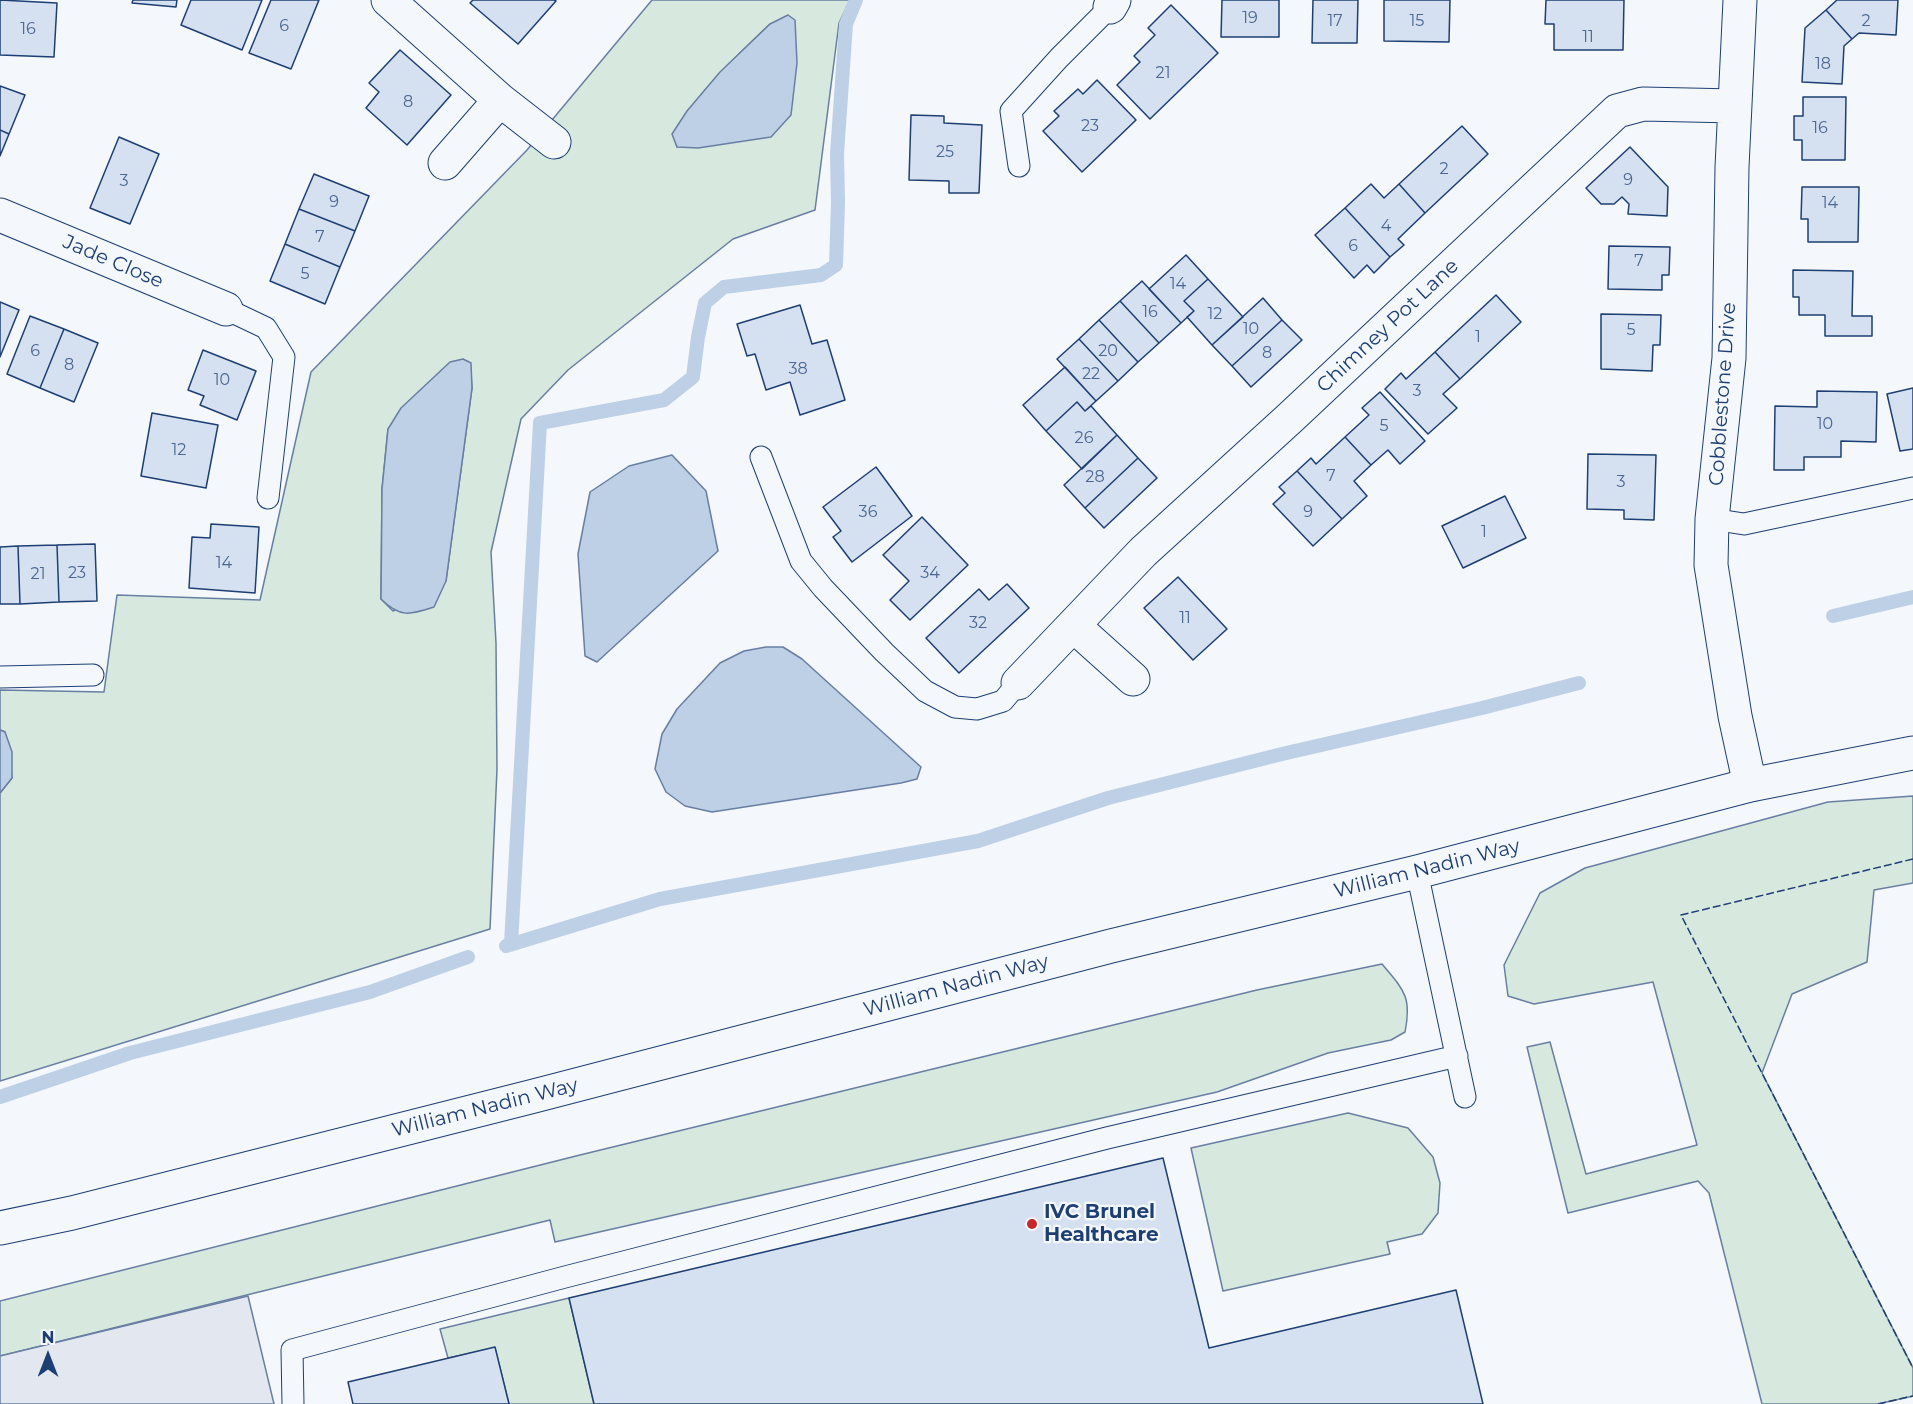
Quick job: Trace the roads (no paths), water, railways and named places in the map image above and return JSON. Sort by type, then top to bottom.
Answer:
[{"type":"street","points":[[388,0],[500,100],[554,142]]},
{"type":"street","name":"Cobblestone Drive","points":[[1740,0],[1729,358],[1712,519],[1711,565],[1735,716],[1749,785]]},
{"type":"street","points":[[445,163],[500,100]]},
{"type":"street","name":"Chimney Pot Lane","points":[[1018,683],[1143,552],[1290,418],[1617,111],[1643,104],[1735,106]]},
{"type":"street","name":"Jade Close","points":[[0,215],[226,309]]},
{"type":"street","points":[[1074,626],[1133,679]]},
{"type":"street","name":"William Nadin Way","points":[[0,1228],[84,1210],[1111,946],[1417,872],[1749,785],[1913,753]]},
{"type":"lane","points":[[1019,166],[1011,111],[1112,4]]},
{"type":"lane","points":[[226,309],[266,328],[284,357],[268,498]]},
{"type":"lane","points":[[761,457],[801,561],[823,588],[884,652],[925,691],[955,707],[977,709],[1003,701],[1018,683]]},
{"type":"lane","points":[[1712,519],[1744,524],[1913,488]]},
{"type":"lane","points":[[0,677],[93,675]]},
{"type":"lane","points":[[1417,872],[1465,1097]]},
{"type":"lane","points":[[293,1404],[292,1350],[565,1277],[1107,1138],[1457,1056]]},
{"type":"water","points":[[788,15],[795,20],[797,63],[791,115],[771,137],[698,148],[677,147],[672,134],[687,111],[720,72],[770,24]]},
{"type":"water","points":[[463,359],[471,363],[472,388],[446,581],[434,607],[412,613],[400,612],[381,599],[382,489],[388,429],[401,408],[450,362]]},
{"type":"water","points":[[672,455],[706,491],[718,551],[597,662],[585,656],[578,554],[590,492],[629,466]]},
{"type":"water","points":[[783,647],[802,659],[921,767],[917,779],[712,812],[685,806],[666,792],[655,769],[662,734],[677,709],[720,663],[744,651]]},
{"type":"water","points":[[0,730],[5,732],[12,752],[12,778],[0,793]]},
{"type":"waterway","points":[[511,944],[540,423],[664,400],[693,377],[705,303],[724,287],[821,275],[836,265],[837,154],[846,24],[856,0]]},
{"type":"waterway","points":[[1833,616],[1913,597]]},
{"type":"waterway","points":[[506,946],[660,899],[978,841],[1108,798],[1579,683]]},
{"type":"waterway","points":[[0,1097],[130,1053],[370,992],[468,957]]},
{"type":"place","name":"IVC Brunel Healthcare","points":[[1032,1224]]}]
